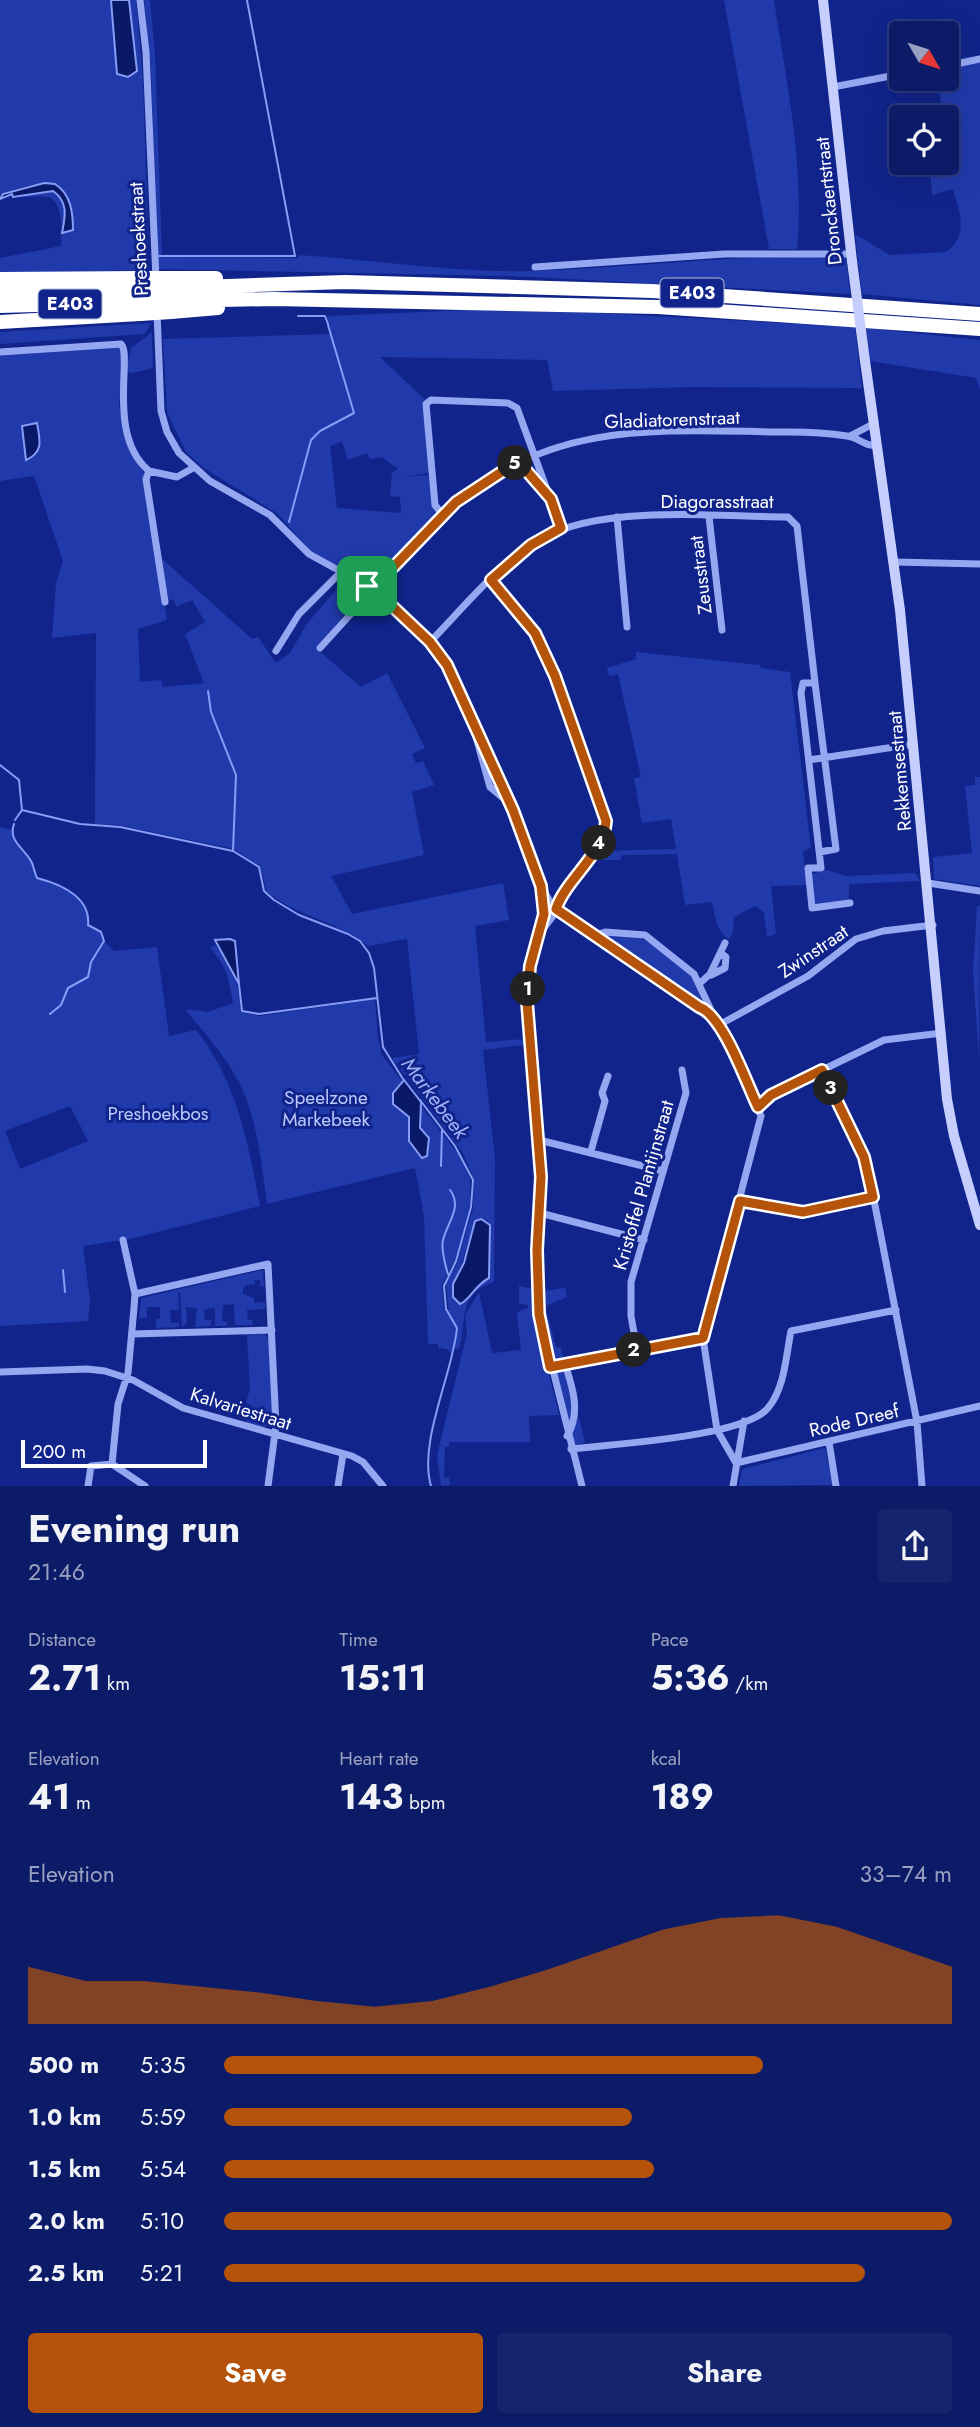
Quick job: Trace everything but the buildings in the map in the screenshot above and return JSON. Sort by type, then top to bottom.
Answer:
[{"type":"highway","name":"E403","points":[[170,295],[267,278],[315,282],[652,291],[980,314]]},
{"type":"highway","points":[[0,279],[139,296]]},
{"type":"highway","name":"E403","points":[[0,293],[139,296]]},
{"type":"highway","points":[[0,322],[139,296],[170,295]]},
{"type":"highway","name":"E403","points":[[0,306],[170,295],[658,307],[980,329]]},
{"type":"street","name":"Preshoekstraat","points":[[140,0],[149,103],[160,402],[170,440],[193,468],[271,514],[309,554],[367,586]]},
{"type":"street","name":"Dronckaertstraat","points":[[823,0],[858,311]]},
{"type":"street","points":[[959,63],[980,59]]},
{"type":"street","points":[[833,87],[889,76]]},
{"type":"street","points":[[535,267],[724,254],[851,257]]},
{"type":"street","name":"Rekkemsestraat","points":[[858,311],[894,562],[915,747],[951,1122],[980,1226]]},
{"type":"street","points":[[0,352],[121,344],[126,352],[121,402],[125,425],[137,457],[149,471],[177,477],[193,468]]},
{"type":"street","points":[[442,514],[435,505],[427,402],[513,405],[535,454],[561,528]]},
{"type":"street","name":"Gladiatorenstraat","points":[[850,436],[873,424]]},
{"type":"street","name":"Gladiatorenstraat","points":[[378,583],[442,514],[474,489],[518,461],[573,441],[620,433],[748,432],[850,436],[870,446],[876,445]]},
{"type":"street","points":[[518,461],[551,499]]},
{"type":"street","points":[[149,471],[146,482],[166,602]]},
{"type":"street","points":[[617,517],[628,627]]},
{"type":"street","name":"Diagorasstraat","points":[[430,642],[491,580],[531,545],[561,528],[617,517],[788,517],[796,526],[836,849],[820,852]]},
{"type":"street","name":"Zeusstraat","points":[[709,517],[722,630]]},
{"type":"street","points":[[894,562],[980,564]]},
{"type":"street","points":[[276,651],[299,614],[341,572]]},
{"type":"street","points":[[491,580],[535,633],[555,676],[605,815],[602,838],[551,910],[538,936],[530,966],[527,1002],[539,1140],[539,1314],[567,1436],[582,1486]]},
{"type":"street","points":[[368,596],[367,586],[378,583],[379,595],[430,642],[447,665],[510,803],[551,910],[709,1010]]},
{"type":"street","points":[[320,648],[368,596],[379,595]]},
{"type":"street","points":[[815,683],[803,683],[801,687],[821,868],[808,868],[812,908],[850,903]]},
{"type":"street","points":[[809,760],[915,747]]},
{"type":"street","points":[[928,883],[980,891]]},
{"type":"street","name":"Zwinstraat","points":[[719,1025],[808,976],[856,939],[933,925]]},
{"type":"street","points":[[594,936],[605,932],[645,935],[694,974],[761,1116],[703,1338],[717,1430],[736,1463]]},
{"type":"street","points":[[699,984],[710,974],[725,943]]},
{"type":"street","points":[[758,1107],[771,1095],[884,1040],[942,1033]]},
{"type":"street","name":"Kristoffel Plantijnstraat","points":[[637,1350],[630,1298],[686,1093],[682,1070]]},
{"type":"street","points":[[822,1070],[864,1157],[917,1422],[922,1486]]},
{"type":"street","points":[[591,1152],[605,1101],[602,1093],[608,1076]]},
{"type":"street","points":[[539,1140],[663,1171]]},
{"type":"street","points":[[740,1201],[803,1212],[873,1197]]},
{"type":"street","points":[[540,1213],[644,1240]]},
{"type":"street","points":[[112,1464],[117,1404],[126,1377],[135,1294],[123,1240]]},
{"type":"street","points":[[135,1294],[268,1264],[275,1435],[268,1486]]},
{"type":"street","points":[[571,1449],[717,1430],[761,1415],[774,1399],[791,1331],[896,1310]]},
{"type":"street","points":[[132,1334],[272,1330]]},
{"type":"street","points":[[550,1367],[703,1338]]},
{"type":"street","points":[[565,1364],[575,1405],[574,1425],[567,1436]]},
{"type":"street","name":"Kalvariestraat","points":[[0,1372],[87,1369],[126,1377],[183,1408],[363,1462],[383,1486]]},
{"type":"street","name":"Rode Dreef","points":[[736,1463],[980,1406]]},
{"type":"street","points":[[733,1486],[744,1421]]},
{"type":"street","points":[[829,1442],[836,1486]]},
{"type":"street","points":[[338,1486],[343,1454]]},
{"type":"street","points":[[88,1486],[91,1466],[112,1464],[145,1486]]},
{"type":"green space","points":[[0,0],[136,0],[143,80],[149,270],[0,273],[0,258],[61,246],[61,218],[53,199],[43,196],[18,196],[49,189],[62,200],[66,217],[63,228],[73,230],[73,216],[59,186],[53,184],[30,185],[0,195]]},
{"type":"green space","points":[[144,0],[150,0],[155,54],[162,255],[157,255],[151,69]]},
{"type":"green space","points":[[724,0],[774,0],[796,155],[799,218],[797,249],[769,249]]},
{"type":"green space","points":[[980,55],[980,305],[862,294],[855,234],[890,255],[946,252],[958,238],[961,223],[953,189],[932,195],[931,175],[959,175],[959,105],[941,105],[939,91],[959,91],[959,59]]},
{"type":"green space","points":[[299,255],[503,271],[728,259],[846,258],[850,294],[512,276],[158,269],[158,257],[298,258]]},
{"type":"green space","points":[[469,310],[597,313],[855,327],[862,388],[693,387],[553,391],[547,360],[380,357],[425,400],[429,473],[402,477],[428,475],[435,514],[379,577],[368,581],[315,556],[278,514],[204,468],[186,452],[167,412],[163,339],[331,334],[327,316]],"holes":[[[342,441],[348,460],[367,453],[370,459],[382,457],[398,469],[392,473],[390,496],[400,497],[401,513],[337,508],[330,446]]]},
{"type":"green space","points":[[151,323],[145,334],[0,344],[0,332]]},
{"type":"green space","points":[[866,328],[980,340],[980,390],[976,378],[870,361]]},
{"type":"green space","points":[[152,332],[153,368],[132,373],[126,371],[131,348]]},
{"type":"green space","name":"Speelzone Markebeek","points":[[119,346],[123,360],[119,406],[128,442],[144,474],[167,620],[138,629],[140,682],[161,680],[163,687],[204,683],[185,634],[205,622],[192,600],[176,607],[174,599],[168,601],[160,557],[252,639],[258,637],[276,663],[290,653],[306,625],[346,578],[363,591],[316,648],[361,687],[387,673],[425,748],[412,754],[416,763],[423,761],[434,785],[412,792],[424,855],[331,876],[352,914],[503,883],[509,920],[475,926],[486,1042],[524,1039],[524,1045],[483,1050],[495,1158],[494,1282],[482,1287],[469,1301],[459,1349],[452,1348],[451,1354],[447,1349],[438,1348],[438,1344],[428,1344],[424,1216],[415,1168],[267,1204],[256,1134],[244,1093],[225,1060],[185,1009],[208,1012],[233,1003],[227,974],[210,948],[215,945],[235,976],[241,1012],[260,1016],[375,999],[382,1055],[459,1155],[470,1179],[470,1204],[456,1257],[442,1285],[444,1308],[449,1316],[446,1284],[457,1263],[473,1208],[474,1179],[463,1153],[392,1058],[419,1054],[407,939],[368,946],[344,931],[292,907],[267,892],[260,866],[234,849],[118,825],[95,824],[96,633],[52,638],[56,583],[63,561],[34,476],[0,481],[0,354]],"holes":[[[475,1221],[488,1221],[489,1278],[476,1285],[467,1300],[453,1297]]]},
{"type":"green space","points":[[636,652],[760,665],[761,668],[790,672],[811,848],[803,851],[807,885],[771,886],[776,934],[767,937],[764,912],[755,906],[734,917],[733,933],[729,939],[719,928],[712,902],[685,905],[677,854],[622,855],[620,860],[593,860],[601,847],[605,851],[676,849],[671,819],[642,823],[634,778],[641,777],[618,674],[609,676],[607,668],[636,659]]},
{"type":"green space","points":[[975,777],[980,777],[980,886],[934,879],[933,857],[972,853],[965,786],[975,785]]},
{"type":"green space","name":"Preshoekbos","points":[[0,827],[12,830],[15,843],[31,861],[37,878],[64,888],[79,899],[85,906],[88,925],[101,932],[104,941],[114,951],[157,947],[169,1036],[196,1030],[210,1049],[239,1114],[260,1206],[130,1239],[83,1246],[90,1301],[88,1321],[0,1326]],"holes":[[[70,1106],[88,1141],[20,1169],[5,1131]]]},
{"type":"green space","points":[[827,870],[846,876],[915,873],[920,881],[849,884],[849,900],[818,905],[814,902],[812,874]]},
{"type":"green space","points":[[977,906],[980,906],[979,1061],[973,970]]},
{"type":"green space","points":[[605,937],[639,937],[653,945],[692,975],[702,998],[699,1001]]},
{"type":"green space","points":[[263,1270],[264,1287],[260,1286],[260,1280],[255,1280],[255,1284],[246,1285],[243,1289],[243,1294],[254,1298],[254,1303],[265,1302],[265,1309],[247,1310],[248,1320],[252,1320],[253,1325],[235,1325],[234,1304],[223,1305],[222,1321],[227,1322],[227,1326],[215,1326],[215,1308],[204,1309],[205,1320],[211,1320],[211,1326],[195,1327],[197,1308],[186,1307],[187,1323],[182,1327],[180,1292],[179,1310],[170,1310],[171,1323],[179,1323],[179,1327],[156,1328],[156,1319],[160,1319],[160,1307],[147,1307],[147,1318],[139,1318],[141,1298]]},
{"type":"green space","points":[[519,1286],[544,1291],[565,1288],[567,1297],[545,1306],[556,1347],[561,1348],[564,1360],[555,1364],[548,1346],[542,1347],[559,1415],[529,1416],[530,1442],[449,1442],[449,1447],[445,1447],[444,1478],[449,1477],[450,1485],[441,1486],[437,1455],[467,1333],[465,1315],[479,1292],[492,1353],[521,1350],[517,1312],[528,1308],[528,1305],[519,1304]]},
{"type":"green space","points":[[264,1334],[269,1339],[273,1414],[269,1426],[261,1428],[246,1423],[252,1405],[246,1403],[250,1388],[247,1335]]},
{"type":"green space","points":[[564,1369],[570,1379],[585,1443],[574,1445],[556,1377],[557,1370]]},
{"type":"green space","points":[[825,1448],[833,1485],[739,1486],[742,1469]]},
{"type":"shaded area","points":[[111,0],[129,0],[137,71],[128,77],[117,74]]},
{"type":"shaded area","points":[[44,183],[55,184],[65,193],[72,211],[73,230],[62,233],[64,205],[53,191],[13,197],[12,194],[0,199],[3,194]]},
{"type":"shaded area","points":[[37,423],[40,440],[38,449],[26,460],[22,426]]},
{"type":"shaded area","points":[[215,940],[235,941],[239,984]]},
{"type":"shaded area","points":[[404,1080],[421,1102],[420,1128],[429,1138],[427,1156],[422,1158],[409,1141],[409,1117],[393,1104],[393,1093]]},
{"type":"shaded area","points":[[481,1219],[490,1225],[489,1278],[460,1304],[453,1297],[453,1284],[464,1263],[475,1221]]},
{"type":"waterway","points":[[159,256],[295,256],[247,0]]},
{"type":"waterway","points":[[298,316],[325,316],[328,324]]},
{"type":"waterway","points":[[289,522],[311,440],[320,431],[354,413],[328,325]]},
{"type":"waterway","points":[[208,691],[211,712],[236,775],[233,850]]},
{"type":"waterway","name":"Markebeek","points":[[0,765],[19,780],[22,810],[80,824],[120,827],[233,851],[259,867],[264,891],[274,900],[299,915],[360,941],[369,953],[374,968],[383,1047],[403,1079]]},
{"type":"waterway","points":[[15,820],[22,810]]},
{"type":"waterway","points":[[14,824],[13,835],[31,861],[37,878],[64,888],[79,899],[88,915],[88,925],[101,932],[104,941],[91,962],[88,977],[68,988],[61,1005],[50,1014]]},
{"type":"waterway","points":[[239,984],[242,1011],[259,1014],[377,998]]},
{"type":"waterway","name":"Markebeek","points":[[420,1100],[455,1146],[473,1180],[471,1207],[456,1261],[444,1286],[446,1309],[457,1328],[432,1429],[428,1468],[431,1486]]},
{"type":"waterway","points":[[441,1166],[442,1130]]},
{"type":"waterway","points":[[448,1274],[443,1243],[455,1209],[454,1196],[450,1190]]},
{"type":"waterway","points":[[63,1270],[65,1292]]},
{"type":"route","points":[[518,461],[523,470],[551,499],[561,528],[531,545],[491,580],[535,633],[555,676],[606,821],[601,840],[563,893],[556,909],[699,1007],[709,1010],[719,1025],[758,1107],[771,1095],[822,1070],[861,1148],[873,1197],[803,1212],[785,1211],[740,1201],[703,1338],[550,1367],[539,1314],[537,1250],[541,1177],[527,1002],[530,966],[544,914],[541,886],[513,810],[447,665],[430,642],[392,606],[368,596],[367,586],[378,583],[456,502],[518,461]]}]
